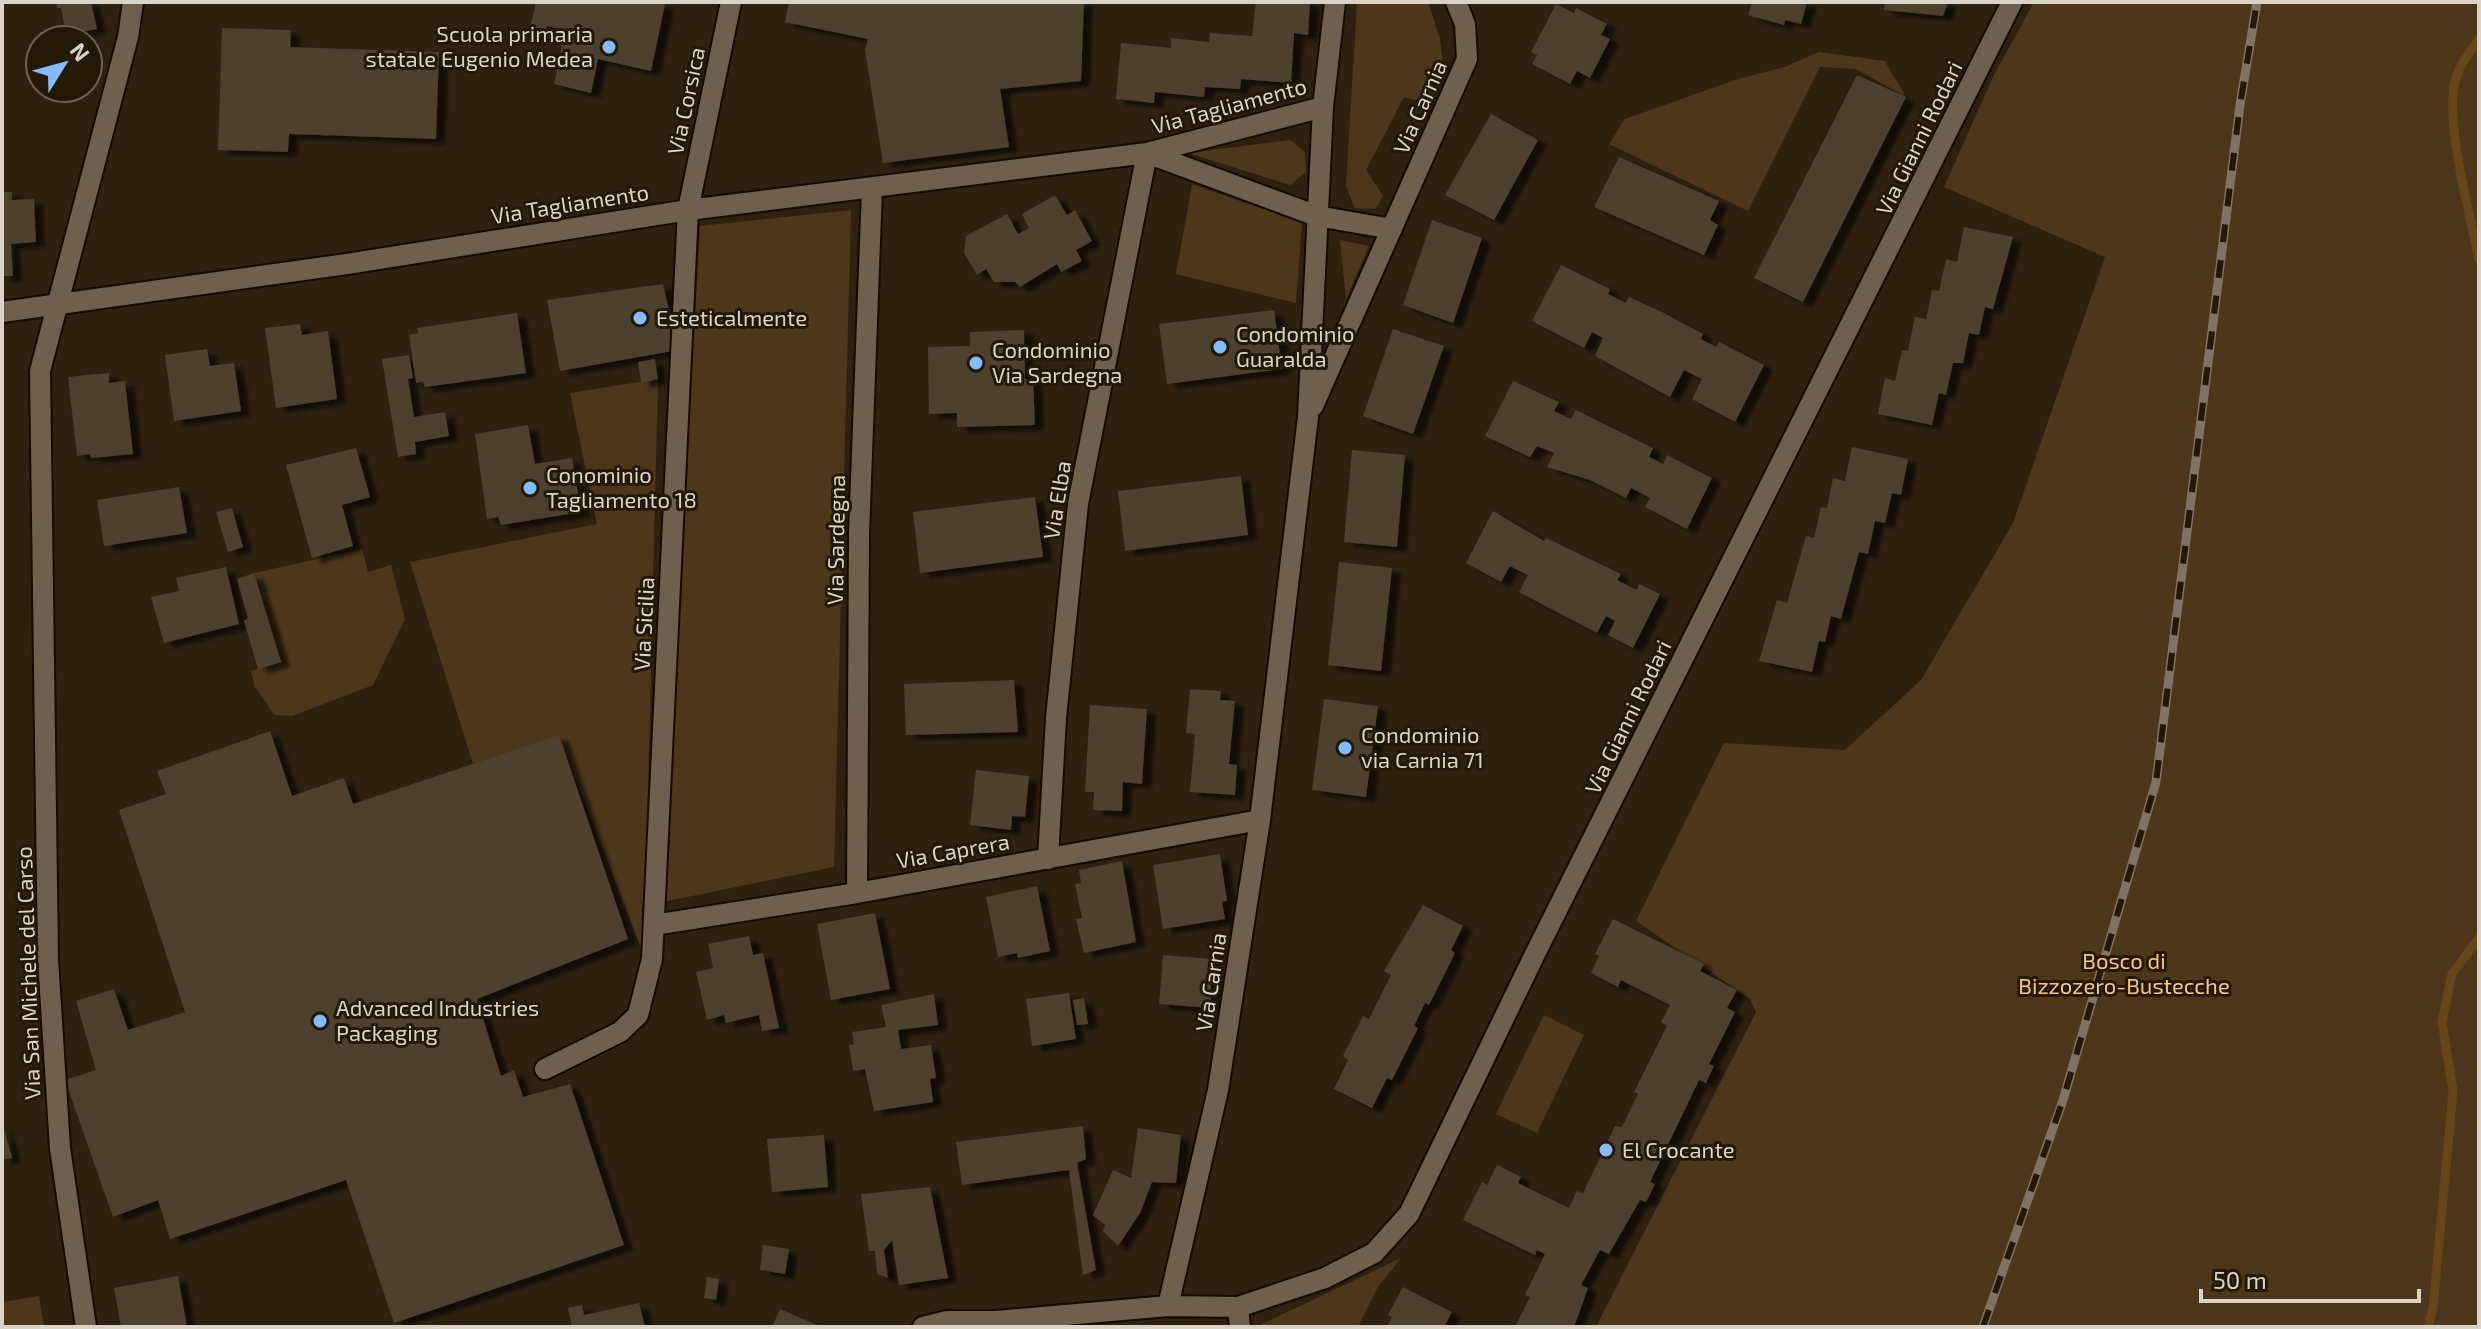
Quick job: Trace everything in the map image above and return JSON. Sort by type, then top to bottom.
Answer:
[{"type":"street","name":"Via San Michele del Carso","points":[[86,1327],[60,1148],[48,959],[40,371],[55,304],[128,37],[133,2]]},
{"type":"street","name":"Via Corsica","points":[[688,210],[731,2]]},
{"type":"street","name":"Via Carnia","points":[[1168,1306],[1218,1090],[1260,820],[1308,417],[1323,107],[1335,2]]},
{"type":"street","name":"Via Carnia","points":[[1308,417],[1467,59],[1465,24],[1456,2]]},
{"type":"street","name":"Via Gianni Rodari","points":[[1168,1306],[1239,1317],[1374,1253],[1409,1214],[1535,954],[2012,2]]},
{"type":"street","name":"Via Tagliamento","points":[[2,312],[347,264],[688,210],[1147,153],[1323,107]]},
{"type":"street","name":"Via Tagliamento","points":[[1147,153],[1317,216]]},
{"type":"street","name":"Via Elba","points":[[1048,859],[1056,718],[1078,504],[1147,153]]},
{"type":"street","name":"Via Sardegna","points":[[857,893],[859,533],[872,189]]},
{"type":"street","name":"Via Sicilia","points":[[545,1069],[620,1032],[638,1015],[652,959],[688,210]]},
{"type":"street","points":[[1317,216],[1392,229]]},
{"type":"street","name":"Via Caprera","points":[[654,925],[857,893],[1260,820]]},
{"type":"street","points":[[923,1327],[947,1321],[997,1321],[1168,1306]]},
{"type":"green space","points":[[1357,2],[1428,2],[1440,39],[1443,67],[1430,105],[1404,97],[1366,170],[1383,196],[1375,209],[1355,208],[1346,186]]},
{"type":"green space","name":"Bosco di Bizzozero-Bustecche","points":[[2034,2],[2479,2],[2479,1327],[1596,1327],[1756,1012],[1750,999],[1636,921],[1724,743],[1845,750],[1921,680],[2013,523],[2105,257],[1944,187],[1994,75]]},
{"type":"green space","points":[[1819,52],[1885,61],[1906,97],[1856,69],[1820,67],[1748,211],[1609,144],[1625,119],[1738,79],[1785,67]]},
{"type":"green space","points":[[1290,140],[1305,152],[1306,172],[1290,185],[1188,153]]},
{"type":"green space","points":[[1192,184],[1302,223],[1296,303],[1176,274]]},
{"type":"green space","points":[[851,210],[834,867],[663,902],[700,226]]},
{"type":"green space","points":[[1340,240],[1369,246],[1346,299]]},
{"type":"green space","points":[[658,379],[644,956],[559,736],[473,764],[410,562],[597,524],[570,393]]},
{"type":"green space","points":[[362,549],[368,572],[391,565],[405,619],[373,685],[292,716],[275,715],[255,687],[251,671],[281,661],[254,573]]},
{"type":"green space","points":[[1544,1015],[1584,1035],[1537,1133],[1496,1114]]},
{"type":"green space","points":[[1401,1258],[1378,1287],[1358,1327],[1260,1325]]},
{"type":"green space","points":[[39,1296],[44,1327],[2,1327],[2,1302]]},
{"type":"building","points":[[56,2],[91,2],[96,24],[64,24],[61,8],[57,8]]},
{"type":"building","name":"Scuola primaria statale Eugenio Medea","points":[[536,2],[665,4],[651,71],[598,59],[591,93],[554,84],[565,30],[547,26],[545,35],[529,31]]},
{"type":"building","points":[[789,2],[1084,2],[1081,81],[1000,89],[1009,147],[883,163],[865,50],[868,39],[785,22]]},
{"type":"building","points":[[1256,2],[1310,2],[1308,35],[1294,33],[1291,83],[1241,79],[1240,89],[1205,87],[1204,97],[1155,92],[1154,103],[1116,99],[1121,43],[1171,48],[1171,38],[1209,42],[1210,33],[1252,36]]},
{"type":"building","points":[[1752,2],[1807,2],[1801,24],[1785,20],[1784,25],[1748,15]]},
{"type":"building","points":[[1885,2],[1948,2],[1943,16],[1884,10]]},
{"type":"building","points":[[1556,4],[1574,13],[1576,8],[1607,24],[1601,35],[1610,39],[1590,78],[1577,71],[1570,84],[1532,64],[1537,55],[1531,52]]},
{"type":"building","points":[[222,28],[291,30],[290,47],[439,52],[436,139],[289,134],[288,152],[218,150]]},
{"type":"building","points":[[1857,75],[1906,97],[1803,302],[1754,278]]},
{"type":"building","points":[[1491,114],[1538,140],[1494,220],[1445,195]]},
{"type":"building","points":[[1619,157],[1719,201],[1710,220],[1718,225],[1704,255],[1594,207]]},
{"type":"building","points":[[2,192],[12,192],[12,200],[34,199],[36,242],[11,244],[13,276],[2,276]]},
{"type":"building","points":[[1055,195],[1067,215],[1075,210],[1092,241],[1076,250],[1082,261],[1061,272],[1057,264],[1020,287],[1015,282],[994,282],[986,269],[977,275],[964,253],[966,236],[1007,214],[1018,234],[1029,228],[1022,214]]},
{"type":"building","points":[[1432,220],[1482,238],[1453,323],[1403,305]]},
{"type":"building","points":[[1964,227],[2013,237],[1993,309],[1985,307],[1979,335],[1969,333],[1963,363],[1953,363],[1946,395],[1939,393],[1932,425],[1878,414],[1885,378],[1895,381],[1902,350],[1908,351],[1915,317],[1926,319],[1932,290],[1939,291],[1946,259],[1957,262]]},
{"type":"building","points":[[1561,265],[1610,289],[1608,294],[1626,303],[1629,297],[1703,334],[1701,339],[1716,347],[1719,342],[1764,365],[1735,422],[1692,399],[1702,379],[1684,370],[1670,397],[1595,356],[1603,338],[1592,332],[1584,348],[1532,321]]},
{"type":"building","points":[[663,284],[678,350],[560,371],[547,300]]},
{"type":"building","name":"Condominio Guaralda","points":[[1274,310],[1282,369],[1167,384],[1159,324]]},
{"type":"building","points":[[517,313],[526,373],[425,387],[423,382],[416,383],[409,335],[418,333],[417,328]]},
{"type":"building","points":[[300,324],[302,335],[328,331],[337,399],[276,408],[265,328]]},
{"type":"building","points":[[1393,329],[1444,346],[1413,434],[1363,416]]},
{"type":"building","name":"Condominio Via Sardegna","points":[[1024,330],[1025,379],[1033,379],[1035,425],[957,427],[957,413],[929,414],[928,347],[970,346],[970,332]]},
{"type":"building","points":[[207,349],[210,366],[234,363],[241,411],[174,421],[165,355]]},
{"type":"building","points":[[409,355],[413,378],[408,379],[414,417],[445,412],[449,436],[415,442],[416,454],[398,457],[382,359]]},
{"type":"building","points":[[655,359],[658,379],[641,383],[638,362]]},
{"type":"building","points":[[109,373],[109,383],[125,381],[133,454],[91,458],[90,454],[77,456],[68,377]]},
{"type":"building","points":[[1513,381],[1559,402],[1554,411],[1571,419],[1576,410],[1653,448],[1649,457],[1663,464],[1667,455],[1712,478],[1687,529],[1645,507],[1650,498],[1631,488],[1626,498],[1590,480],[1547,467],[1554,453],[1537,446],[1530,457],[1485,436]]},
{"type":"building","name":"Conominio Tagliamento 18","points":[[528,425],[535,464],[572,458],[581,512],[501,525],[498,517],[487,519],[475,434]]},
{"type":"building","points":[[1852,447],[1908,459],[1901,495],[1892,493],[1885,523],[1875,521],[1868,554],[1859,552],[1841,619],[1831,616],[1825,642],[1819,641],[1812,672],[1759,661],[1777,600],[1787,603],[1806,536],[1814,538],[1821,507],[1827,508],[1833,478],[1845,481]]},
{"type":"building","points":[[356,448],[370,497],[342,505],[353,546],[312,558],[286,465]]},
{"type":"building","points":[[1352,450],[1405,455],[1397,547],[1344,542]]},
{"type":"building","points":[[1241,476],[1248,535],[1125,551],[1118,491]]},
{"type":"building","points":[[179,487],[187,533],[104,546],[97,500]]},
{"type":"building","points":[[1035,497],[1043,557],[920,573],[913,512]]},
{"type":"building","points":[[232,508],[243,547],[228,552],[216,512]]},
{"type":"building","points":[[1493,511],[1544,541],[1546,538],[1621,574],[1617,580],[1637,590],[1639,584],[1660,594],[1633,648],[1608,635],[1615,621],[1606,616],[1597,633],[1519,592],[1528,575],[1510,566],[1501,582],[1466,563]]},
{"type":"building","points":[[1339,562],[1392,568],[1381,671],[1328,665]]},
{"type":"building","points":[[226,567],[239,624],[164,643],[151,597],[179,591],[176,578]]},
{"type":"building","points":[[254,573],[281,662],[258,669],[244,621],[248,618],[237,579]]},
{"type":"building","points":[[1014,680],[1018,732],[906,735],[904,684]]},
{"type":"building","points":[[1190,689],[1221,691],[1220,700],[1235,701],[1229,764],[1237,765],[1235,795],[1190,792],[1195,734],[1186,733]]},
{"type":"building","name":"Condominio via Carnia 71","points":[[1324,699],[1378,706],[1366,797],[1312,790]]},
{"type":"building","points":[[1090,705],[1147,709],[1142,784],[1123,782],[1122,811],[1093,810],[1094,792],[1085,792]]},
{"type":"building","name":"Advanced Industries Packaging","points":[[270,731],[292,796],[344,778],[353,804],[559,735],[628,939],[477,999],[501,1076],[514,1070],[523,1097],[570,1084],[624,1245],[394,1323],[346,1180],[170,1239],[158,1200],[113,1217],[65,1080],[96,1070],[76,1001],[114,989],[128,1030],[185,1012],[119,810],[166,794],[157,771]]},
{"type":"building","points":[[976,770],[1029,776],[1025,817],[1012,816],[1011,830],[970,825]]},
{"type":"building","points":[[1220,854],[1227,901],[1222,902],[1225,919],[1163,929],[1153,865]]},
{"type":"building","points":[[1122,861],[1136,942],[1084,953],[1076,919],[1082,918],[1075,884],[1081,883],[1079,870]]},
{"type":"building","points":[[1037,886],[1050,951],[1018,958],[1017,953],[998,957],[986,897]]},
{"type":"building","points":[[1423,905],[1463,926],[1451,950],[1455,953],[1429,1005],[1425,1003],[1414,1026],[1418,1028],[1392,1080],[1387,1078],[1372,1108],[1334,1089],[1348,1060],[1343,1056],[1363,1016],[1369,1019],[1391,975],[1384,971]]},
{"type":"building","points":[[875,913],[890,989],[831,1000],[817,924]]},
{"type":"building","points":[[1613,919],[1704,964],[1700,971],[1737,990],[1727,1008],[1735,1012],[1709,1064],[1714,1066],[1706,1083],[1699,1080],[1650,1182],[1655,1184],[1646,1202],[1640,1200],[1609,1254],[1600,1250],[1581,1285],[1588,1288],[1574,1327],[1515,1327],[1530,1297],[1525,1295],[1545,1254],[1537,1250],[1535,1255],[1463,1220],[1482,1182],[1487,1185],[1497,1165],[1521,1177],[1518,1183],[1569,1208],[1577,1191],[1583,1193],[1615,1126],[1622,1127],[1638,1094],[1634,1092],[1667,1026],[1661,1022],[1670,1005],[1621,980],[1618,987],[1591,973],[1599,956],[1595,954]]},
{"type":"building","points":[[749,936],[753,955],[763,953],[779,1028],[762,1031],[759,1015],[726,1023],[724,1015],[707,1020],[696,972],[713,968],[708,944]]},
{"type":"building","points":[[1163,955],[1211,959],[1211,1008],[1159,1004]]},
{"type":"building","points":[[1069,993],[1076,1039],[1032,1046],[1026,999]]},
{"type":"building","points":[[934,994],[938,1025],[898,1030],[901,1049],[931,1045],[936,1078],[930,1079],[933,1102],[874,1111],[865,1069],[853,1071],[849,1045],[854,1044],[852,1032],[886,1027],[881,1005]]},
{"type":"building","points":[[1084,998],[1088,1024],[1077,1025],[1073,1000]]},
{"type":"building","points":[[2,1121],[12,1158],[2,1160]]},
{"type":"building","points":[[1083,1126],[1086,1159],[1077,1163],[1096,1270],[1083,1275],[1069,1170],[962,1185],[956,1142]]},
{"type":"building","points":[[1138,1128],[1181,1135],[1176,1183],[1152,1182],[1140,1213],[1118,1246],[1103,1231],[1105,1225],[1093,1215],[1113,1170],[1131,1178]]},
{"type":"building","points":[[824,1135],[828,1187],[772,1192],[767,1139]]},
{"type":"building","points":[[930,1187],[948,1278],[899,1285],[892,1240],[884,1250],[888,1278],[877,1274],[875,1251],[869,1251],[861,1194]]},
{"type":"building","points":[[763,1245],[789,1249],[785,1274],[760,1270]]},
{"type":"building","points":[[178,1276],[187,1327],[121,1327],[114,1288]]},
{"type":"building","points":[[707,1277],[719,1279],[716,1300],[704,1298]]},
{"type":"building","points":[[1403,1287],[1452,1312],[1444,1327],[1387,1327],[1392,1317],[1388,1315]]},
{"type":"building","points":[[639,1303],[645,1327],[572,1327],[568,1308],[582,1305],[584,1315]]},
{"type":"building","points":[[780,1309],[822,1327],[772,1327]]},
{"type":"waterway","points":[[2479,39],[2459,70],[2453,99],[2460,169],[2479,259]]},
{"type":"waterway","points":[[2428,1327],[2433,1308],[2453,1091],[2442,1022],[2452,974],[2479,938]]},
{"type":"railway","points":[[1983,1327],[2063,1100],[2156,782],[2240,105],[2257,2]]},
{"type":"place","name":"Scuola primaria statale Eugenio Medea","points":[[609,47]]},
{"type":"place","name":"Esteticalmente","points":[[640,318]]},
{"type":"place","name":"Condominio Guaralda","points":[[1220,347]]},
{"type":"place","name":"Condominio Via Sardegna","points":[[976,363]]},
{"type":"place","name":"Conominio Tagliamento 18","points":[[530,488]]},
{"type":"place","name":"Condominio via Carnia 71","points":[[1345,748]]},
{"type":"place","name":"Advanced Industries Packaging","points":[[320,1021]]},
{"type":"place","name":"El Crocante","points":[[1606,1150]]}]
